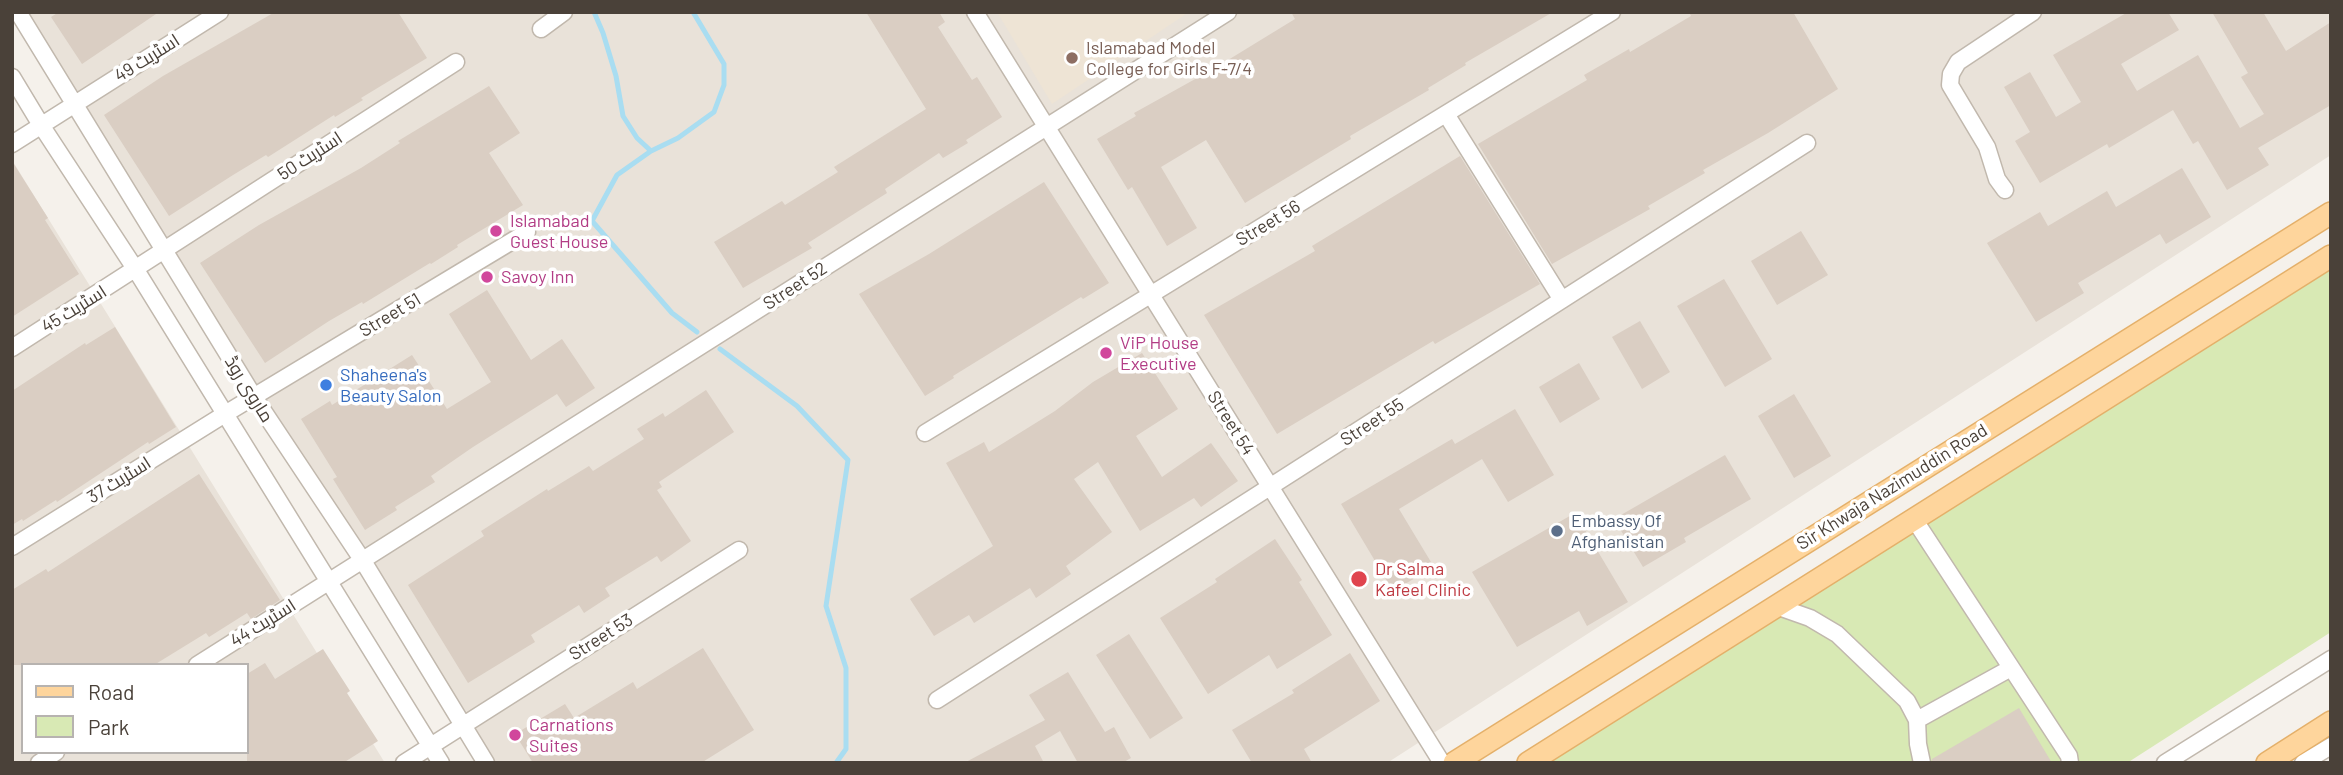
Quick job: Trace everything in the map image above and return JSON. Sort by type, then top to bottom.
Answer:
[{"type":"main road","name":"Sir Khwaja Nazimuddin Road","points":[[1454,763],[2331,213]]},
{"type":"main road","points":[[1528,763],[2331,256]]},
{"type":"main road","points":[[1678,622],[1701,653]]},
{"type":"main road","points":[[2267,763],[2331,722]]},
{"type":"street","name":"ماروی روڈ","points":[[18,12],[163,251],[254,397],[363,561],[486,763]]},
{"type":"street","name":"اسٹریٹ 49","points":[[12,144],[220,12]]},
{"type":"street","points":[[541,29],[564,12]]},
{"type":"street","name":"Street 54","points":[[975,12],[1442,763]]},
{"type":"street","name":"Street 52","points":[[330,582],[1228,12]]},
{"type":"street","name":"Street 56","points":[[925,433],[1612,12]]},
{"type":"street","points":[[2005,190],[1997,179],[1987,147],[1950,85],[1951,74],[1958,62],[2033,12]]},
{"type":"street","name":"اسٹریٹ 50","points":[[136,270],[456,62]]},
{"type":"street","name":"ماروی روڈ","points":[[12,77],[136,270],[442,763]]},
{"type":"street","points":[[1446,114],[1562,300]]},
{"type":"street","name":"Street 55","points":[[937,700],[1807,143]]},
{"type":"street","name":"Street 51","points":[[225,414],[527,232]]},
{"type":"street","name":"اسٹریٹ 45","points":[[12,348],[136,270]]},
{"type":"street","name":"اسٹریٹ 37","points":[[12,547],[225,414]]},
{"type":"street","points":[[1914,519],[2070,763]]},
{"type":"street","name":"Street 53","points":[[404,763],[739,550]]},
{"type":"street","name":"اسٹریٹ 44","points":[[200,663],[330,582]]},
{"type":"street","points":[[1776,606],[1810,618],[1838,634],[1908,701],[1917,720],[1922,763]]},
{"type":"street","points":[[2165,763],[2331,659]]},
{"type":"street","points":[[1917,720],[2011,668]]},
{"type":"street","points":[[2303,763],[2331,746]]},
{"type":"shaded area","points":[[20,12],[2331,12],[2331,155],[1387,763],[491,763]]},
{"type":"shaded area","name":"Islamabad Model College for Girls F-7/4","points":[[997,12],[1189,12],[1052,104]]},
{"type":"shaded area","points":[[12,160],[385,763],[12,763]]},
{"type":"green space","points":[[2331,263],[2331,632],[2127,763],[1547,763]]},
{"type":"building","points":[[59,12],[159,12],[82,64],[51,17]]},
{"type":"building","points":[[275,12],[398,12],[427,58],[361,98],[363,100],[268,157],[266,155],[169,216],[104,115],[163,76]]},
{"type":"building","points":[[866,12],[939,12],[945,22],[938,27],[972,80],[977,77],[1002,117],[943,158],[939,153],[885,189],[887,193],[808,243],[812,248],[743,288],[714,242],[782,201],[785,205],[838,172],[834,167],[926,109]]},
{"type":"building","points":[[1291,12],[1553,12],[1465,63],[1466,65],[1428,88],[1429,90],[1350,136],[1351,139],[1245,203],[1206,140],[1161,167],[1197,228],[1167,246],[1132,187],[1128,190],[1097,139],[1136,116],[1134,113],[1295,19]]},
{"type":"building","points":[[1689,12],[1793,12],[1838,89],[1703,170],[1705,173],[1648,206],[1650,209],[1552,264],[1478,144],[1587,80],[1584,75],[1691,16]]},
{"type":"building","points":[[2128,12],[2168,12],[2179,30],[2121,64],[2137,91],[2198,55],[2240,128],[2264,114],[2241,77],[2248,73],[2212,12],[2263,12],[2286,51],[2331,22],[2331,105],[2258,148],[2269,165],[2227,190],[2198,141],[2193,144],[2173,110],[2109,148],[2107,144],[2040,183],[2015,141],[2030,132],[2004,87],[2030,72],[2056,117],[2081,102],[2053,55]]},
{"type":"building","points":[[489,86],[520,133],[489,153],[523,205],[431,264],[329,321],[265,363],[200,263],[259,225],[361,168],[400,143],[398,141]]},
{"type":"building","points":[[1460,156],[1540,284],[1435,344],[1433,341],[1277,434],[1204,315],[1315,251],[1312,246]]},
{"type":"building","points":[[12,161],[79,274],[12,317]]},
{"type":"building","points":[[2182,168],[2211,217],[2166,244],[2160,234],[2078,283],[2084,293],[2036,322],[1987,243],[2040,212],[2048,226],[2107,191],[2116,207]]},
{"type":"building","points":[[1044,182],[1109,283],[1083,299],[1081,297],[925,396],[859,294]]},
{"type":"building","points":[[1801,231],[1828,275],[1777,305],[1751,261]]},
{"type":"building","points":[[1724,279],[1772,359],[1725,387],[1677,306]]},
{"type":"building","points":[[487,290],[531,360],[562,339],[595,388],[566,407],[557,394],[431,476],[435,482],[365,530],[333,479],[337,477],[301,419],[330,401],[332,405],[412,355],[447,409],[491,382],[449,314]]},
{"type":"building","points":[[1640,321],[1670,372],[1642,389],[1612,337]]},
{"type":"building","points":[[115,327],[176,427],[149,444],[148,442],[57,502],[56,500],[12,525],[12,391],[85,343],[86,345]]},
{"type":"building","points":[[1142,353],[1178,409],[1136,436],[1162,477],[1211,443],[1238,481],[1201,507],[1194,498],[1140,531],[1098,462],[1074,479],[1112,532],[1066,566],[1071,574],[1036,598],[1030,588],[974,623],[969,615],[934,636],[910,599],[993,546],[946,463],[984,442],[989,452],[1055,411],[1093,382]]},
{"type":"building","points":[[1579,363],[1600,399],[1560,423],[1539,387]]},
{"type":"building","points":[[706,390],[734,432],[659,482],[662,487],[657,490],[691,541],[661,562],[657,556],[605,588],[610,596],[584,613],[579,605],[531,635],[535,642],[468,683],[408,585],[484,536],[481,531],[547,489],[548,491],[589,466],[593,471],[644,439],[637,429],[663,413],[665,417]]},
{"type":"building","points":[[1794,394],[1831,456],[1794,478],[1758,416]]},
{"type":"building","points":[[1515,409],[1554,475],[1508,502],[1482,459],[1399,509],[1434,567],[1393,591],[1341,504],[1452,439],[1455,444]]},
{"type":"building","points":[[1725,455],[1751,499],[1684,538],[1686,542],[1643,567],[1614,519]]},
{"type":"building","points":[[199,474],[280,600],[251,619],[247,613],[209,637],[206,633],[157,663],[12,665],[12,590],[46,569],[48,572]]},
{"type":"building","points":[[1575,513],[1628,602],[1587,626],[1579,611],[1517,647],[1472,572]]},
{"type":"building","points":[[1275,539],[1302,580],[1299,582],[1332,635],[1277,669],[1269,655],[1208,694],[1160,618],[1217,582],[1215,579]]},
{"type":"building","points":[[1129,634],[1183,718],[1150,739],[1096,655]]},
{"type":"building","points":[[703,648],[754,730],[701,763],[533,763],[515,734],[565,704],[574,718],[633,682],[637,689]]},
{"type":"building","points":[[323,649],[378,741],[343,763],[247,763],[248,673],[265,663],[275,679]]},
{"type":"building","points":[[1350,653],[1380,701],[1304,749],[1312,763],[1252,763],[1232,730],[1294,693],[1292,690]]},
{"type":"building","points":[[1068,672],[1105,732],[1114,727],[1131,758],[1122,763],[1078,763],[1060,731],[1035,746],[1044,763],[964,763],[1045,720],[1029,695]]},
{"type":"building","points":[[2019,708],[2052,763],[1932,763],[1932,759]]},
{"type":"waterway","points":[[594,12],[616,76],[623,116],[637,138],[651,151],[617,175],[592,221],[672,313],[697,332]]},
{"type":"waterway","points":[[649,152],[678,138],[714,112],[724,85],[724,64],[693,12]]},
{"type":"waterway","points":[[720,349],[797,406],[848,460],[826,606],[846,668],[846,749],[836,763]]},
{"type":"place","name":"Islamabad Model College for Girls F-7/4","points":[[1072,58]]},
{"type":"place","name":"Islamabad Guest House","points":[[496,231]]},
{"type":"place","name":"Savoy Inn","points":[[487,277]]},
{"type":"place","name":"ViP House Executive","points":[[1106,353]]},
{"type":"place","name":"Shaheena's Beauty Salon","points":[[326,385]]},
{"type":"place","name":"Embassy Of Afghanistan","points":[[1557,531]]},
{"type":"place","name":"Dr Salma Kafeel Clinic","points":[[1359,579]]},
{"type":"place","name":"Carnations Suites","points":[[515,735]]}]
